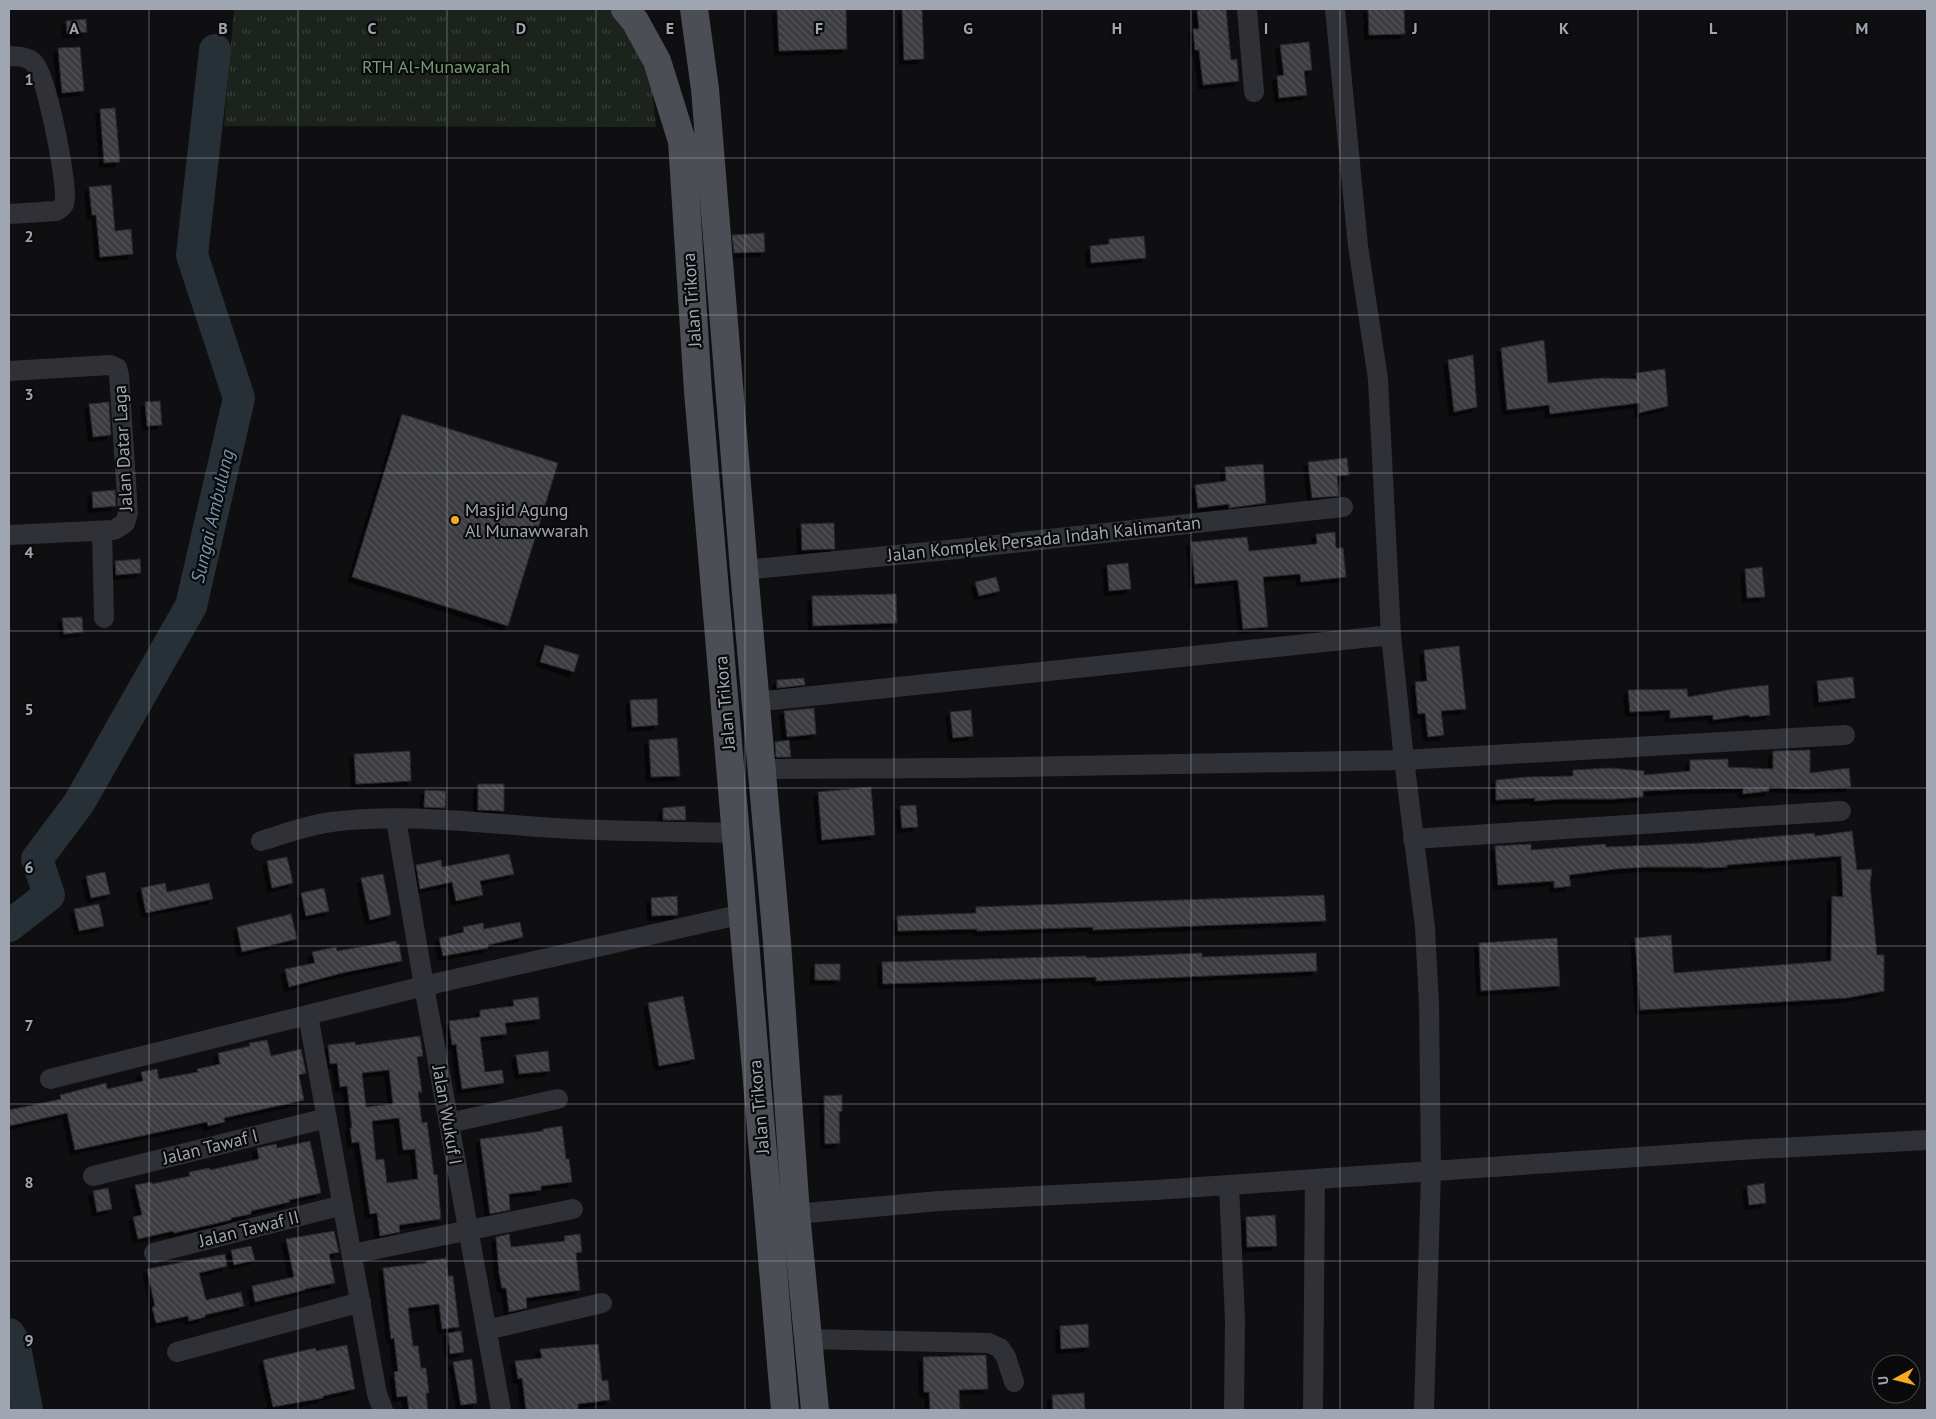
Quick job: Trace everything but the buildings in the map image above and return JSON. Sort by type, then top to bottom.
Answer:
[{"type":"main road","name":"Jalan Trikora","points":[[625,9],[635,21],[657,61],[682,141],[698,391],[784,1410]]},
{"type":"main road","name":"Jalan Trikora","points":[[694,9],[705,89],[755,702],[777,942],[796,1214],[815,1410]]},
{"type":"main road","points":[[698,391],[729,391]]},
{"type":"main road","points":[[762,1138],[790,1135]]},
{"type":"street","points":[[1248,9],[1254,92]]},
{"type":"street","points":[[1335,9],[1358,246],[1378,379],[1391,636],[1424,928],[1428,1004],[1431,1172],[1424,1410]]},
{"type":"street","points":[[9,56],[29,59],[34,62],[44,84],[64,184],[65,204],[56,211],[9,214]]},
{"type":"street","name":"Jalan Datar Laga","points":[[9,371],[110,365],[117,368],[128,514],[125,523],[121,527],[102,531]]},
{"type":"street","name":"Jalan Komplek Persada Indah Kalimantan","points":[[744,570],[1343,507]]},
{"type":"street","points":[[9,535],[102,531],[104,618]]},
{"type":"street","points":[[755,702],[1391,636]]},
{"type":"street","points":[[761,769],[956,768],[1404,760],[1845,736]]},
{"type":"street","points":[[1413,839],[1841,811]]},
{"type":"street","points":[[261,841],[308,826],[330,822],[396,819],[582,829],[736,833]]},
{"type":"street","name":"Jalan Wukuf I","points":[[396,819],[424,986],[501,1410]]},
{"type":"street","points":[[50,1079],[424,986],[742,914]]},
{"type":"street","points":[[308,1015],[377,1394],[382,1410]]},
{"type":"street","points":[[449,1124],[558,1099]]},
{"type":"street","name":"Jalan Tawaf I","points":[[93,1176],[327,1118]]},
{"type":"street","points":[[796,1214],[938,1201],[1229,1185],[1740,1150],[1927,1140]]},
{"type":"street","points":[[1313,1410],[1315,1179]]},
{"type":"street","points":[[1229,1185],[1235,1319],[1234,1410]]},
{"type":"street","name":"Jalan Tawaf II","points":[[154,1253],[343,1206]]},
{"type":"street","points":[[352,1254],[574,1209]]},
{"type":"street","points":[[177,1352],[361,1302]]},
{"type":"street","points":[[486,1330],[602,1303]]},
{"type":"street","points":[[808,1339],[989,1343],[1000,1348],[1006,1357],[1014,1382]]},
{"type":"green space","name":"RTH Al-Munawarah","points":[[234,9],[610,9],[636,47],[652,88],[656,127],[224,126]]},
{"type":"waterway","name":"Sungai Ambulung","points":[[9,926],[49,895],[37,859],[79,803],[191,606],[239,398],[192,255],[215,50]]},
{"type":"waterway","name":"Sungai Ambulung","points":[[9,1334],[14,1342],[27,1410]]},
{"type":"place","name":"Masjid Agung Al Munawwarah","points":[[455,520]]}]
